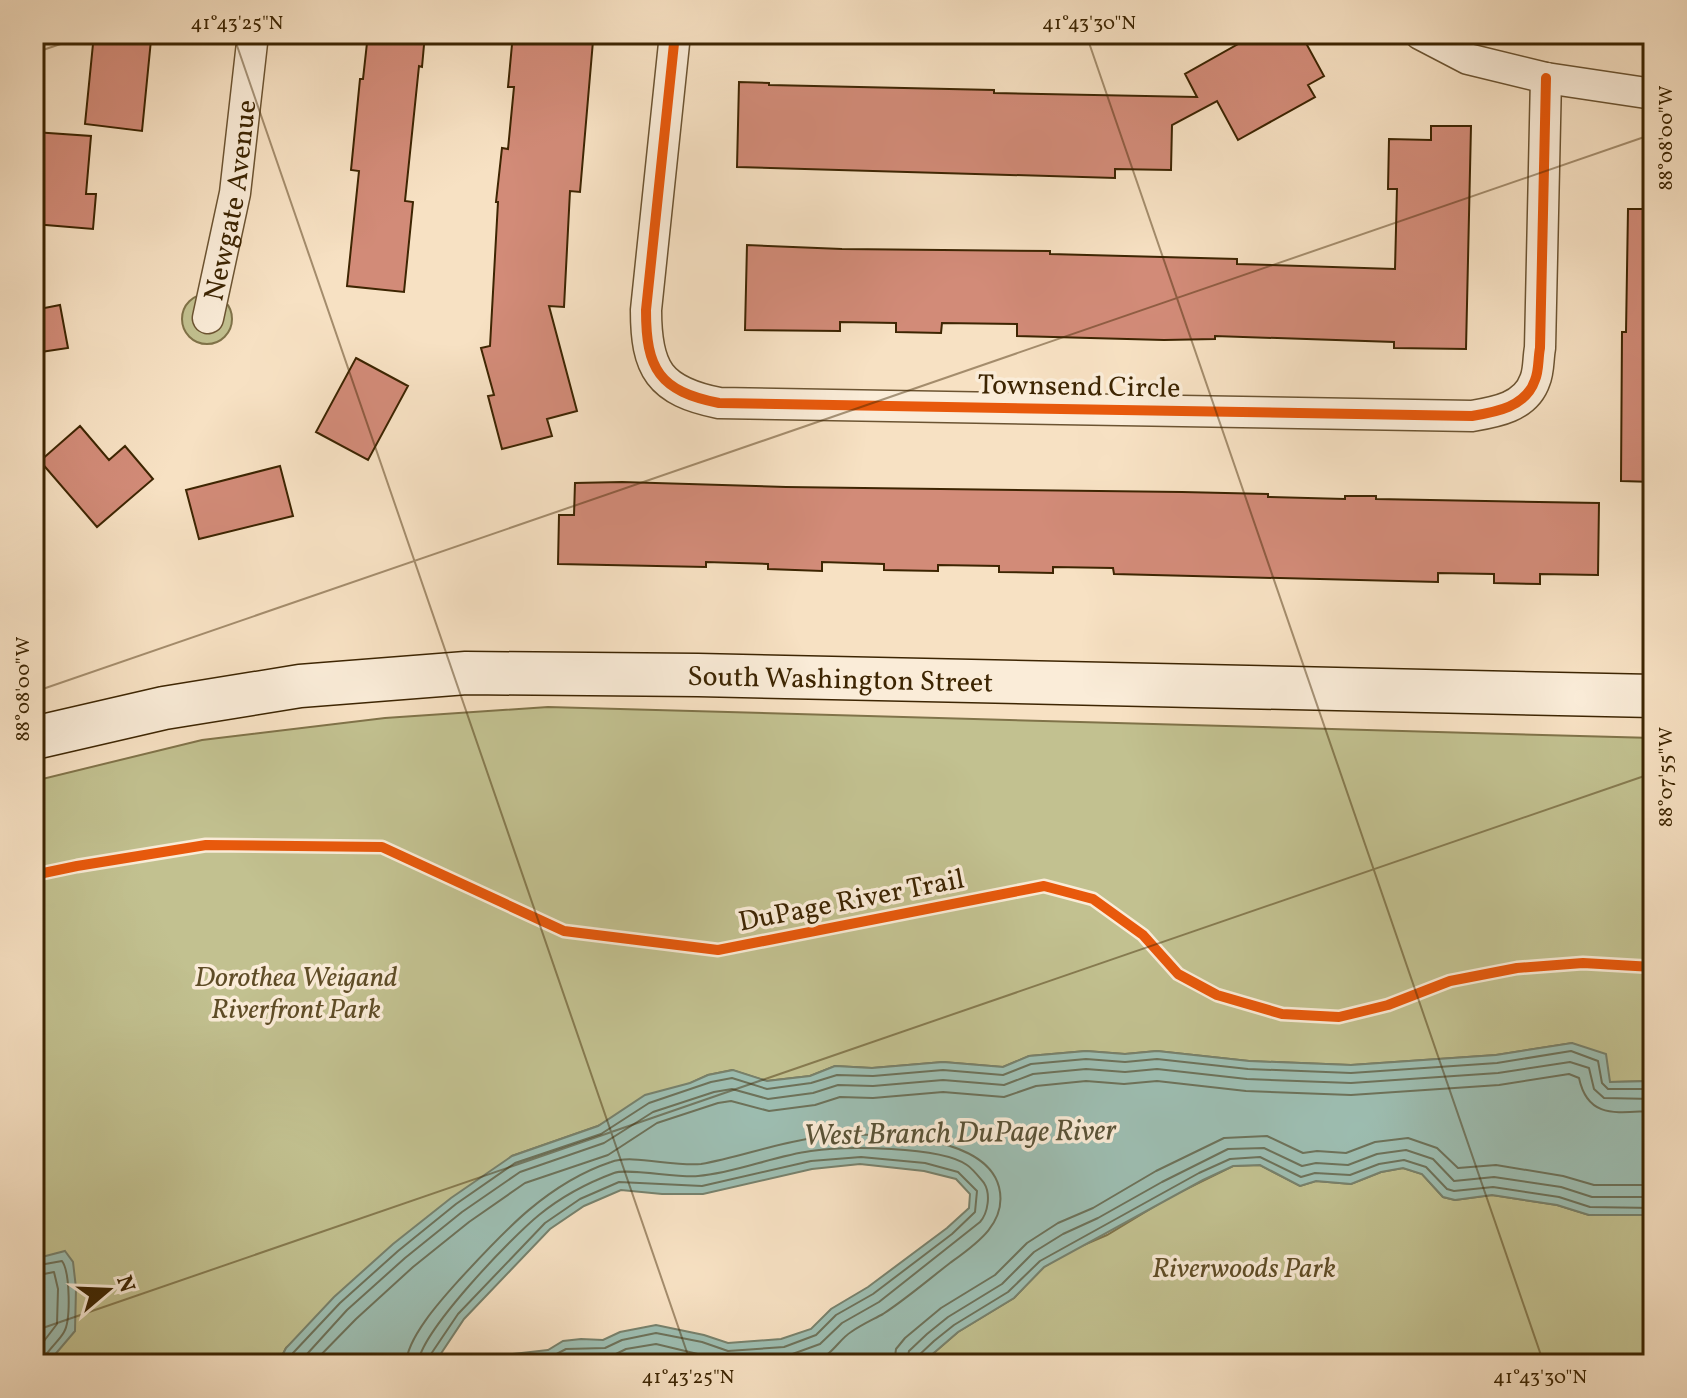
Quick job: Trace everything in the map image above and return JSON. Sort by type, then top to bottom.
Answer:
[{"type":"main road","name":"South Washington Street","points":[[34,738],[106,720],[273,690],[347,681],[466,673],[698,675],[1653,696]]},
{"type":"street","name":"Newgate Avenue","points":[[208,318],[235,193],[253,34]]},
{"type":"street","name":"Townsend Circle","points":[[675,34],[646,310],[646,341],[652,362],[672,387],[692,398],[719,403],[1472,416],[1501,411],[1521,401],[1535,382],[1537,371],[1546,78]]},
{"type":"street","points":[[1420,34],[1468,59],[1546,78],[1653,94]]},
{"type":"green space","points":[[207,294],[225,301],[232,319],[225,337],[207,344],[189,337],[182,319],[189,301]]},
{"type":"green space","name":"Dorothea Weigand Riverfront Park","points":[[548,707],[1653,738],[1653,1081],[1610,1082],[1572,1043],[1496,1055],[1351,1065],[1249,1061],[1157,1051],[1125,1054],[1086,1051],[1029,1056],[1003,1067],[943,1062],[872,1068],[835,1066],[810,1076],[766,1081],[732,1070],[708,1075],[598,1126],[512,1156],[286,1348],[278,1364],[45,1364],[34,1260],[34,781],[202,740],[385,718]]},
{"type":"green space","name":"Riverwoods Park","points":[[1260,1165],[1300,1186],[1316,1181],[1351,1184],[1381,1172],[1403,1168],[1422,1174],[1443,1197],[1455,1200],[1492,1195],[1557,1205],[1589,1215],[1653,1215],[1653,1364],[921,1364],[958,1332],[1014,1298],[1044,1267],[1072,1250],[1107,1235],[1170,1197],[1233,1166]]},
{"type":"water","name":"West Branch DuPage River","points":[[1572,1043],[1606,1054],[1610,1082],[1653,1081],[1653,1215],[1589,1215],[1557,1205],[1492,1195],[1455,1200],[1443,1197],[1422,1174],[1403,1168],[1381,1172],[1351,1184],[1316,1181],[1300,1186],[1260,1165],[1233,1166],[1044,1267],[1014,1298],[958,1332],[921,1364],[461,1364],[548,1350],[563,1341],[603,1340],[620,1332],[656,1325],[728,1343],[781,1339],[811,1329],[831,1309],[868,1287],[969,1208],[970,1194],[956,1179],[924,1171],[860,1164],[812,1169],[703,1194],[621,1190],[584,1206],[550,1229],[464,1319],[434,1364],[278,1364],[286,1348],[334,1297],[393,1244],[451,1198],[512,1156],[598,1126],[645,1095],[708,1075],[733,1070],[767,1081],[810,1076],[835,1066],[872,1068],[943,1062],[1003,1067],[1029,1056],[1086,1051],[1125,1054],[1157,1051],[1249,1061],[1351,1065],[1496,1055]]},
{"type":"water","points":[[65,1251],[73,1262],[75,1331],[47,1364],[34,1364],[34,1259]]},
{"type":"building","points":[[94,34],[151,40],[142,131],[85,124]]},
{"type":"building","points":[[368,34],[425,34],[405,201],[413,202],[404,292],[347,286],[359,171],[351,170]]},
{"type":"building","points":[[513,34],[565,34],[565,39],[593,41],[580,192],[570,191],[564,307],[549,306],[577,411],[547,419],[552,436],[502,449],[488,396],[494,395],[481,348],[490,346],[496,202],[502,148],[508,149],[514,87],[508,87]]},
{"type":"building","points":[[1256,34],[1301,34],[1324,76],[1308,85],[1315,97],[1238,140],[1217,101],[1172,125],[1171,170],[1115,169],[1115,178],[737,167],[739,82],[994,90],[994,93],[1197,97],[1185,74]]},
{"type":"building","points":[[1431,126],[1471,126],[1466,349],[1394,348],[1394,342],[1215,336],[1215,339],[1164,340],[1017,336],[1017,324],[942,323],[941,333],[896,332],[896,323],[840,322],[840,331],[745,330],[747,245],[1050,251],[1050,254],[1237,259],[1237,264],[1395,269],[1397,189],[1388,189],[1389,139],[1431,140]]},
{"type":"building","points":[[34,132],[91,136],[86,194],[96,194],[93,229],[34,224]]},
{"type":"building","points":[[1628,209],[1653,209],[1653,482],[1621,481],[1622,332],[1626,332]]},
{"type":"building","points":[[60,305],[68,348],[34,353],[34,310]]},
{"type":"building","points":[[356,358],[408,386],[368,460],[316,432]]},
{"type":"building","points":[[80,426],[109,460],[125,446],[153,479],[97,527],[40,461]]},
{"type":"building","points":[[280,466],[293,516],[199,539],[186,490]]},
{"type":"building","points":[[575,483],[1599,503],[1598,575],[1540,574],[1540,584],[1494,583],[1494,574],[1438,573],[1438,582],[1114,574],[1113,568],[1053,567],[1053,573],[999,572],[999,566],[938,565],[938,571],[884,570],[884,564],[822,562],[822,571],[768,569],[768,564],[706,562],[706,567],[558,564],[559,515],[574,515]]},
{"type":"cycle path","points":[[675,34],[646,310],[649,348],[653,362],[670,384],[682,392],[719,403],[1472,416],[1509,407],[1531,389],[1538,369],[1546,78]]},
{"type":"cycle path","name":"DuPage River Trail","points":[[34,875],[206,845],[382,847],[564,931],[718,950],[1044,886],[1093,899],[1143,935],[1178,974],[1217,995],[1282,1014],[1339,1017],[1388,1005],[1450,981],[1517,968],[1583,963],[1653,967]]}]
